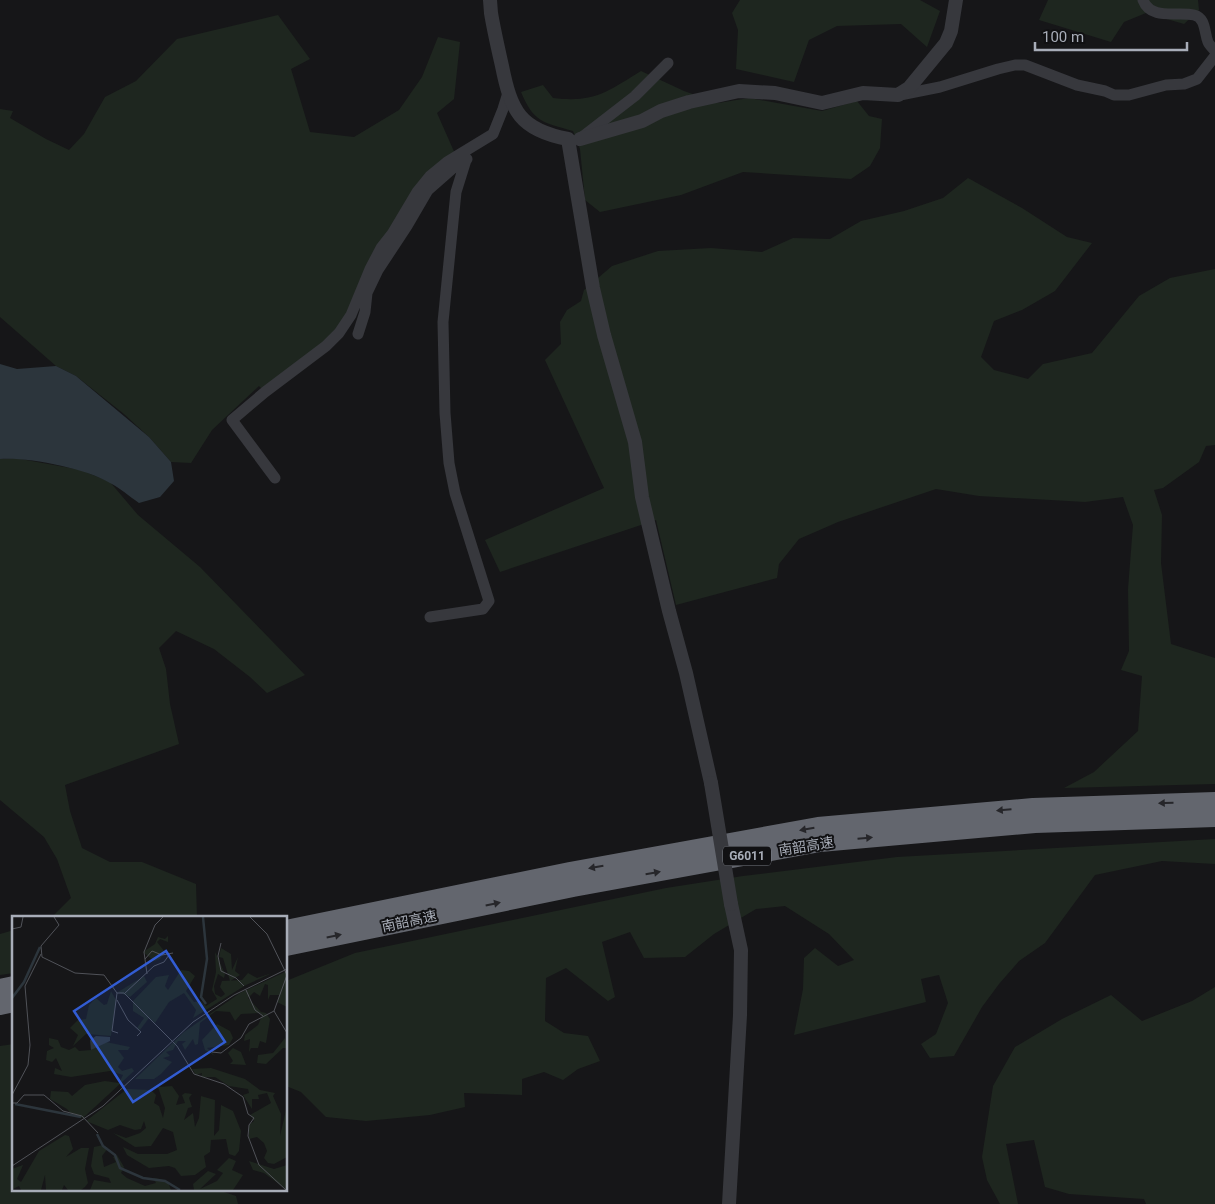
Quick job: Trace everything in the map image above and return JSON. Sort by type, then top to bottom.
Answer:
[{"type":"highway","name":"南韶高速","points":[[288,930],[570,872],[818,827],[1033,808],[1215,802]]},
{"type":"highway","name":"南韶高速","points":[[288,946],[573,887],[820,842],[1034,823],[1215,817]]},
{"type":"street","points":[[490,0],[508,93],[514,108],[527,124],[549,136],[574,139],[642,121],[661,111],[689,102],[739,91],[774,93],[822,103],[863,93],[898,95],[940,87],[1015,65],[1025,65],[1077,85],[1105,90],[1114,94],[1129,95],[1166,85],[1184,84],[1197,79],[1215,56]]},
{"type":"street","points":[[898,95],[909,88],[946,43],[951,31],[956,0]]},
{"type":"street","points":[[1143,0],[1153,10],[1166,15],[1194,15],[1200,18],[1204,25],[1208,42],[1215,51]]},
{"type":"street","points":[[574,139],[635,96],[668,63]]},
{"type":"street","points":[[358,334],[365,312],[367,293],[378,270],[408,226],[428,190],[482,150],[493,134],[508,93]]},
{"type":"street","points":[[275,478],[232,420],[340,333],[351,315],[381,248],[392,234],[417,192],[430,176],[447,162],[493,134]]},
{"type":"street","points":[[574,139],[593,288],[604,335],[635,442],[642,496],[711,783],[731,904],[741,950],[740,1015],[729,1204]]},
{"type":"street","points":[[430,617],[483,609],[489,601],[455,493],[449,463],[445,413],[443,368],[444,314],[456,192],[466,160]]},
{"type":"shaded area","points":[[740,0],[920,0],[940,11],[927,47],[901,24],[837,26],[809,40],[794,82],[736,69],[738,30],[732,13]]},
{"type":"shaded area","points":[[1048,0],[1198,0],[1199,10],[1184,24],[1146,13],[1124,22],[1111,42],[1039,20]]},
{"type":"shaded area","points":[[278,15],[310,59],[291,69],[310,132],[354,137],[399,110],[422,77],[438,37],[460,42],[454,99],[437,113],[456,156],[339,333],[265,392],[259,386],[212,430],[191,463],[171,462],[149,437],[124,414],[76,376],[56,366],[0,317],[0,109],[13,111],[10,118],[69,150],[84,134],[105,97],[136,81],[177,39]]},
{"type":"shaded area","points":[[641,71],[684,91],[718,103],[749,98],[822,111],[857,101],[869,116],[882,119],[880,148],[870,166],[851,179],[743,172],[681,195],[600,212],[585,200],[580,149],[573,131],[547,123],[535,116],[521,92],[543,85],[553,98],[579,99],[609,90]]},
{"type":"shaded area","points":[[968,178],[1022,208],[1067,237],[1092,243],[1055,291],[1022,310],[994,321],[981,357],[994,370],[1028,379],[1043,364],[1092,353],[1139,296],[1170,278],[1215,269],[1215,445],[1206,446],[1199,462],[1163,488],[1154,490],[1162,515],[1161,563],[1171,644],[1215,658],[1215,784],[1064,788],[1094,772],[1138,731],[1142,676],[1121,670],[1129,651],[1128,589],[1133,525],[1123,497],[1085,502],[979,496],[936,489],[838,522],[799,539],[779,564],[777,578],[676,605],[656,520],[500,572],[485,540],[604,488],[545,360],[561,344],[560,322],[567,310],[581,301],[584,290],[612,266],[658,251],[711,248],[762,252],[793,238],[830,239],[861,221],[904,211],[943,198]]},
{"type":"shaded area","points":[[0,364],[17,369],[56,366],[76,376],[149,437],[171,462],[174,481],[160,497],[139,503],[114,485],[72,468],[25,460],[0,459]]},
{"type":"shaded area","points":[[15,458],[81,470],[110,482],[138,515],[200,567],[305,675],[267,693],[214,649],[176,631],[159,648],[166,669],[170,704],[179,744],[65,785],[70,811],[82,848],[110,862],[142,862],[196,884],[197,916],[53,916],[71,898],[57,859],[44,837],[0,800],[0,459]]},
{"type":"shaded area","points":[[1215,839],[1215,864],[1162,861],[1095,875],[1045,943],[1019,961],[999,984],[982,1007],[954,1056],[930,1058],[921,1044],[936,1034],[948,1003],[939,975],[921,979],[926,1002],[794,1035],[803,989],[804,958],[815,948],[838,966],[854,960],[829,934],[785,906],[756,909],[714,934],[685,957],[644,958],[630,932],[602,942],[615,997],[608,1001],[566,968],[546,978],[545,1021],[564,1033],[588,1036],[600,1061],[578,1069],[563,1080],[544,1072],[522,1079],[522,1095],[464,1093],[465,1107],[430,1115],[366,1121],[326,1117],[301,1092],[288,1087],[288,980],[355,953],[666,888],[743,876],[897,857]]},
{"type":"shaded area","points":[[12,931],[12,973],[0,975],[0,934]]},
{"type":"shaded area","points":[[1215,987],[1215,1204],[1146,1204],[1144,1199],[1069,1194],[1045,1187],[1034,1140],[1006,1144],[1018,1204],[1000,1204],[987,1180],[982,1157],[993,1086],[1015,1047],[1062,1019],[1111,995],[1142,1021],[1192,1001]]},
{"type":"shaded area","points":[[12,1044],[12,1192],[224,1192],[236,1196],[238,1204],[0,1204],[0,1046]]}]
